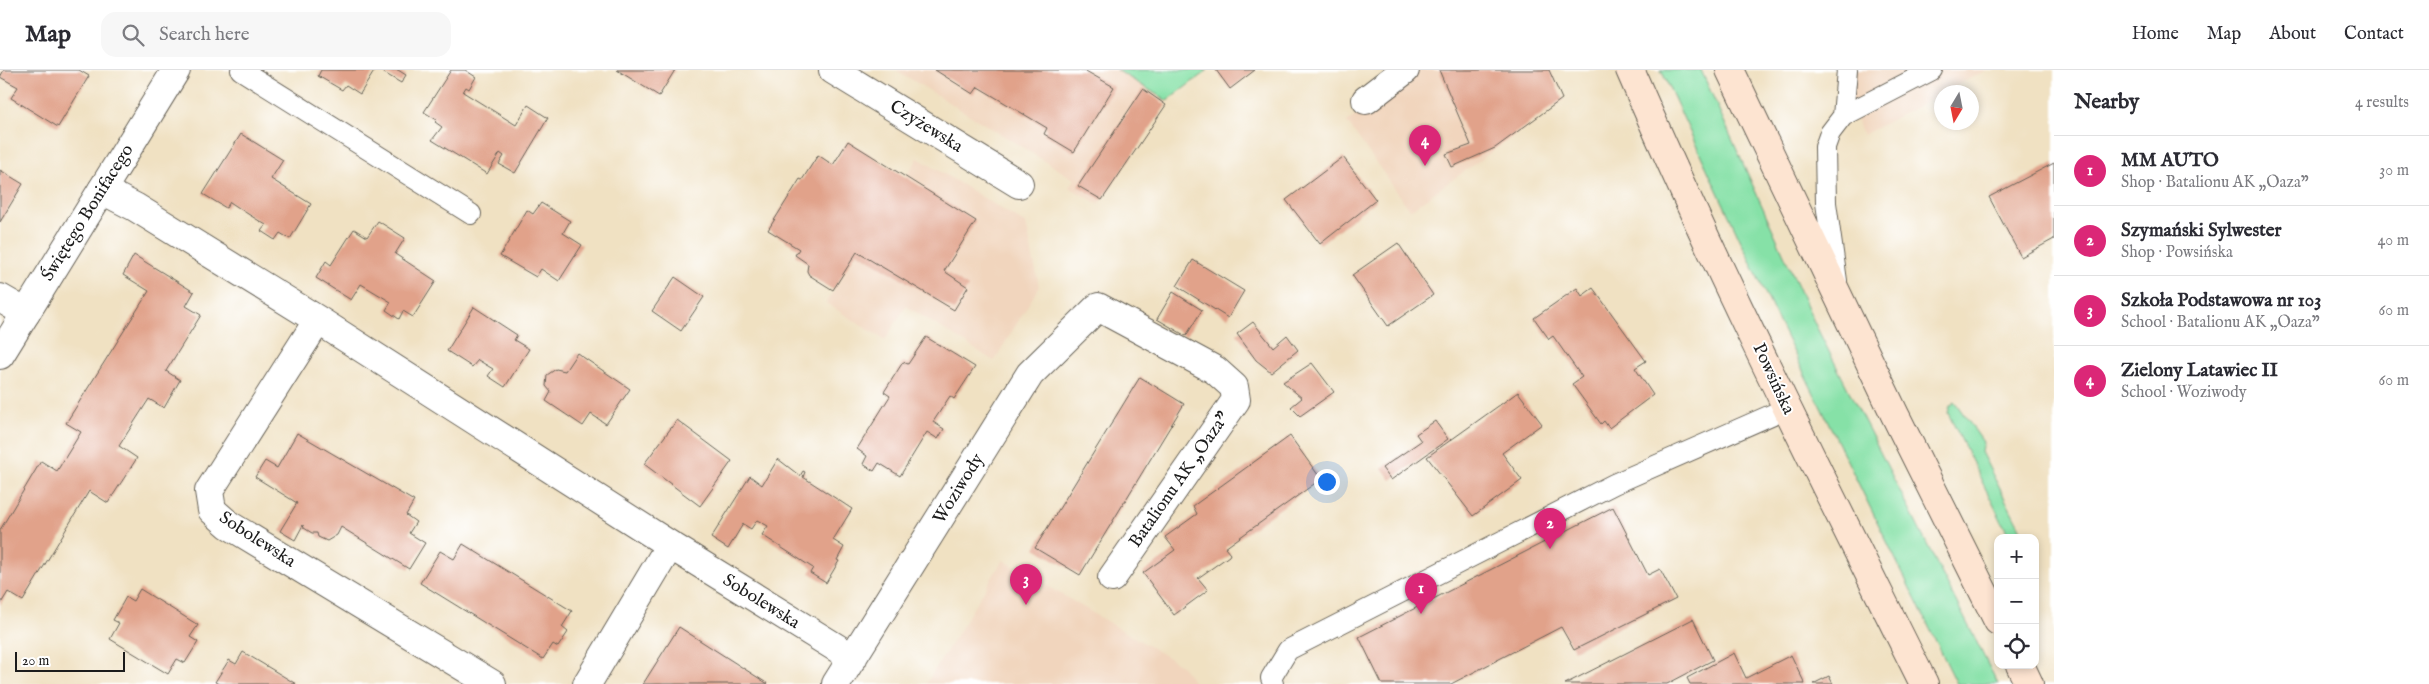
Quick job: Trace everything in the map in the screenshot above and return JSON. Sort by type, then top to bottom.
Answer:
[{"type":"main road","name":"Powsińska","points":[[1630,70],[1668,158],[1787,408],[1924,684]]},
{"type":"main road","points":[[1730,70],[1841,303],[1994,613]]},
{"type":"main road","points":[[2022,669],[2029,684]]},
{"type":"street","name":"Świętego Bonifacego","points":[[0,355],[176,70]]},
{"type":"street","name":"Czyżewska","points":[[833,70],[1019,184]]},
{"type":"street","points":[[1366,100],[1405,70]]},
{"type":"street","name":"Sobolewska","points":[[102,190],[135,207],[318,320],[670,545],[853,658]]},
{"type":"street","points":[[0,298],[26,313]]},
{"type":"street","name":"Batalionu AK „Oaza”","points":[[1098,307],[1215,370],[1234,387],[1236,400],[1112,578]]},
{"type":"street","name":"Woziwody","points":[[836,684],[1030,374],[1098,307]]},
{"type":"street","name":"Sobolewska","points":[[318,320],[209,491],[212,510],[237,530],[492,684]]},
{"type":"street","points":[[587,684],[670,545]]},
{"type":"lane","points":[[241,70],[471,214]]},
{"type":"lane","points":[[1843,116],[1847,70]]},
{"type":"lane","points":[[1841,303],[1826,203],[1825,147],[1830,133],[1843,116],[1932,70]]},
{"type":"lane","points":[[1273,684],[1271,678],[1288,650],[1614,484],[1787,408]]},
{"type":"shaded area","points":[[896,70],[1117,70],[1167,101],[1099,204],[1069,187],[1074,179]]},
{"type":"shaded area","points":[[1419,70],[1551,70],[1564,100],[1410,210],[1347,122]]},
{"type":"shaded area","points":[[1835,70],[1986,70],[1958,85],[1934,85],[1934,97],[1863,135]]},
{"type":"shaded area","points":[[918,158],[1026,224],[1039,287],[994,361],[906,306],[885,340],[826,303]]},
{"type":"shaded area","points":[[1003,560],[1181,665],[1195,684],[926,684]]},
{"type":"green space","points":[[1117,70],[1208,70],[1167,101]]},
{"type":"green space","points":[[1661,70],[1701,70],[1816,326],[1998,684],[1957,684],[1773,310]]},
{"type":"green space","points":[[1955,402],[1983,442],[1981,452],[2022,532],[2021,534],[2008,534],[1948,413],[1950,406]]},
{"type":"building","points":[[4,70],[79,70],[89,76],[58,127],[11,98],[18,87],[0,77]]},
{"type":"building","points":[[321,70],[375,70],[360,94],[346,85],[342,90],[318,76]]},
{"type":"building","points":[[379,70],[398,70],[406,75],[401,83]]},
{"type":"building","points":[[451,70],[465,70],[476,77],[469,89],[466,87],[463,92],[516,125],[528,105],[548,118],[515,173],[499,164],[504,156],[500,153],[487,174],[432,140],[442,127],[435,122],[437,120],[424,112]]},
{"type":"building","points":[[617,70],[675,70],[659,96]]},
{"type":"building","points":[[935,70],[1084,70],[1114,87],[1074,152],[1044,134],[1047,128],[978,87],[973,94]]},
{"type":"building","points":[[1216,70],[1255,70],[1230,89]]},
{"type":"building","points":[[1439,70],[1549,70],[1562,99],[1495,148],[1452,167],[1446,154],[1471,145]]},
{"type":"building","points":[[1143,89],[1166,105],[1102,200],[1078,186]]},
{"type":"building","points":[[241,134],[283,160],[271,179],[311,204],[290,239],[280,233],[275,240],[261,231],[266,225],[230,202],[226,208],[203,194]]},
{"type":"building","points":[[848,141],[976,221],[944,271],[968,287],[954,310],[857,252],[833,290],[809,275],[807,271],[808,264],[795,255],[799,249],[768,230],[800,179],[802,180],[818,155],[833,165]]},
{"type":"building","points":[[1343,157],[1376,200],[1320,244],[1286,200]]},
{"type":"building","points":[[2054,163],[2054,239],[2021,257],[1989,197]]},
{"type":"building","points":[[0,170],[23,184],[0,222]]},
{"type":"building","points":[[541,203],[570,221],[563,233],[582,245],[559,281],[541,269],[536,277],[500,256],[527,210],[533,214]]},
{"type":"building","points":[[378,221],[405,238],[395,254],[436,281],[413,317],[403,311],[399,319],[386,310],[391,302],[361,284],[351,300],[316,278],[326,261],[331,265],[354,229],[367,237]]},
{"type":"building","points":[[1398,243],[1433,295],[1388,326],[1352,275]]},
{"type":"building","points":[[134,255],[194,292],[186,306],[201,315],[166,371],[180,380],[164,408],[149,399],[119,446],[137,458],[108,503],[89,491],[23,601],[8,592],[0,605],[0,530],[41,461],[57,471],[81,432],[66,423],[149,291],[123,275]]},
{"type":"building","points":[[1193,260],[1244,291],[1228,318],[1177,286]]},
{"type":"building","points":[[675,277],[704,297],[681,331],[652,311]]},
{"type":"building","points":[[1577,288],[1582,296],[1593,288],[1646,361],[1635,368],[1653,395],[1609,428],[1604,421],[1601,424],[1572,384],[1582,377],[1553,336],[1549,339],[1534,318]]},
{"type":"building","points":[[1173,292],[1202,310],[1186,336],[1157,319]]},
{"type":"building","points":[[474,307],[517,335],[514,340],[529,349],[505,387],[488,376],[493,369],[478,360],[472,367],[447,351]]},
{"type":"building","points":[[1253,322],[1273,347],[1287,335],[1298,350],[1271,372],[1256,360],[1237,334]]},
{"type":"building","points":[[926,337],[975,367],[954,399],[950,396],[933,422],[944,429],[938,439],[927,432],[900,476],[879,463],[874,471],[863,464],[867,456],[857,449],[890,396],[884,392],[903,362],[908,364]]},
{"type":"building","points":[[577,353],[630,389],[606,424],[591,414],[583,426],[546,401],[551,392],[546,386],[547,375],[556,369],[565,371]]},
{"type":"building","points":[[1312,363],[1334,392],[1300,416],[1291,407],[1302,398],[1283,382]]},
{"type":"building","points":[[1140,377],[1184,404],[1080,575],[1035,548]]},
{"type":"building","points":[[1518,392],[1542,424],[1502,453],[1522,480],[1473,516],[1427,457]]},
{"type":"building","points":[[677,420],[732,461],[700,506],[644,464]]},
{"type":"building","points":[[1435,421],[1448,439],[1391,480],[1382,468],[1421,441],[1416,434]]},
{"type":"building","points":[[297,433],[414,501],[406,515],[416,522],[409,533],[425,543],[409,569],[341,527],[337,535],[327,541],[318,537],[317,533],[312,533],[304,528],[303,525],[295,540],[280,531],[297,503],[255,477],[265,461],[277,468]]},
{"type":"building","points":[[1290,436],[1321,479],[1225,548],[1230,554],[1229,556],[1198,578],[1208,590],[1174,615],[1143,573],[1175,550],[1165,537],[1197,514],[1193,506]]},
{"type":"building","points":[[778,459],[800,476],[803,471],[805,472],[803,477],[852,509],[833,540],[844,547],[837,560],[839,561],[826,583],[810,573],[813,568],[762,535],[768,526],[757,520],[751,529],[743,524],[728,549],[711,538],[750,476],[762,485]]},
{"type":"building","points":[[1613,507],[1648,575],[1660,569],[1676,599],[1574,650],[1561,627],[1451,684],[1382,684],[1359,637]]},
{"type":"building","points":[[463,544],[572,611],[562,627],[568,632],[558,647],[553,644],[543,659],[420,583],[440,551],[454,559]]},
{"type":"building","points":[[140,589],[198,625],[190,637],[198,642],[185,663],[177,659],[168,674],[110,639],[119,623],[113,620],[126,597],[133,601]]},
{"type":"building","points":[[1693,619],[1713,660],[1667,684],[1565,684]]},
{"type":"building","points":[[679,627],[768,684],[643,684]]},
{"type":"building","points":[[243,652],[296,684],[219,684],[215,682],[229,660],[236,664]]},
{"type":"building","points":[[1734,653],[1746,678],[1791,655],[1805,684],[1690,684],[1687,678]]},
{"type":"building","points":[[1829,676],[1833,684],[1813,684]]},
{"type":"place","name":"Zielony Latawiec II","points":[[1425,166]]},
{"type":"place","name":"Szymański Sylwester","points":[[1550,549]]},
{"type":"place","name":"Szkoła Podstawowa nr 103","points":[[1026,605]]},
{"type":"place","name":"MM AUTO","points":[[1421,614]]}]
